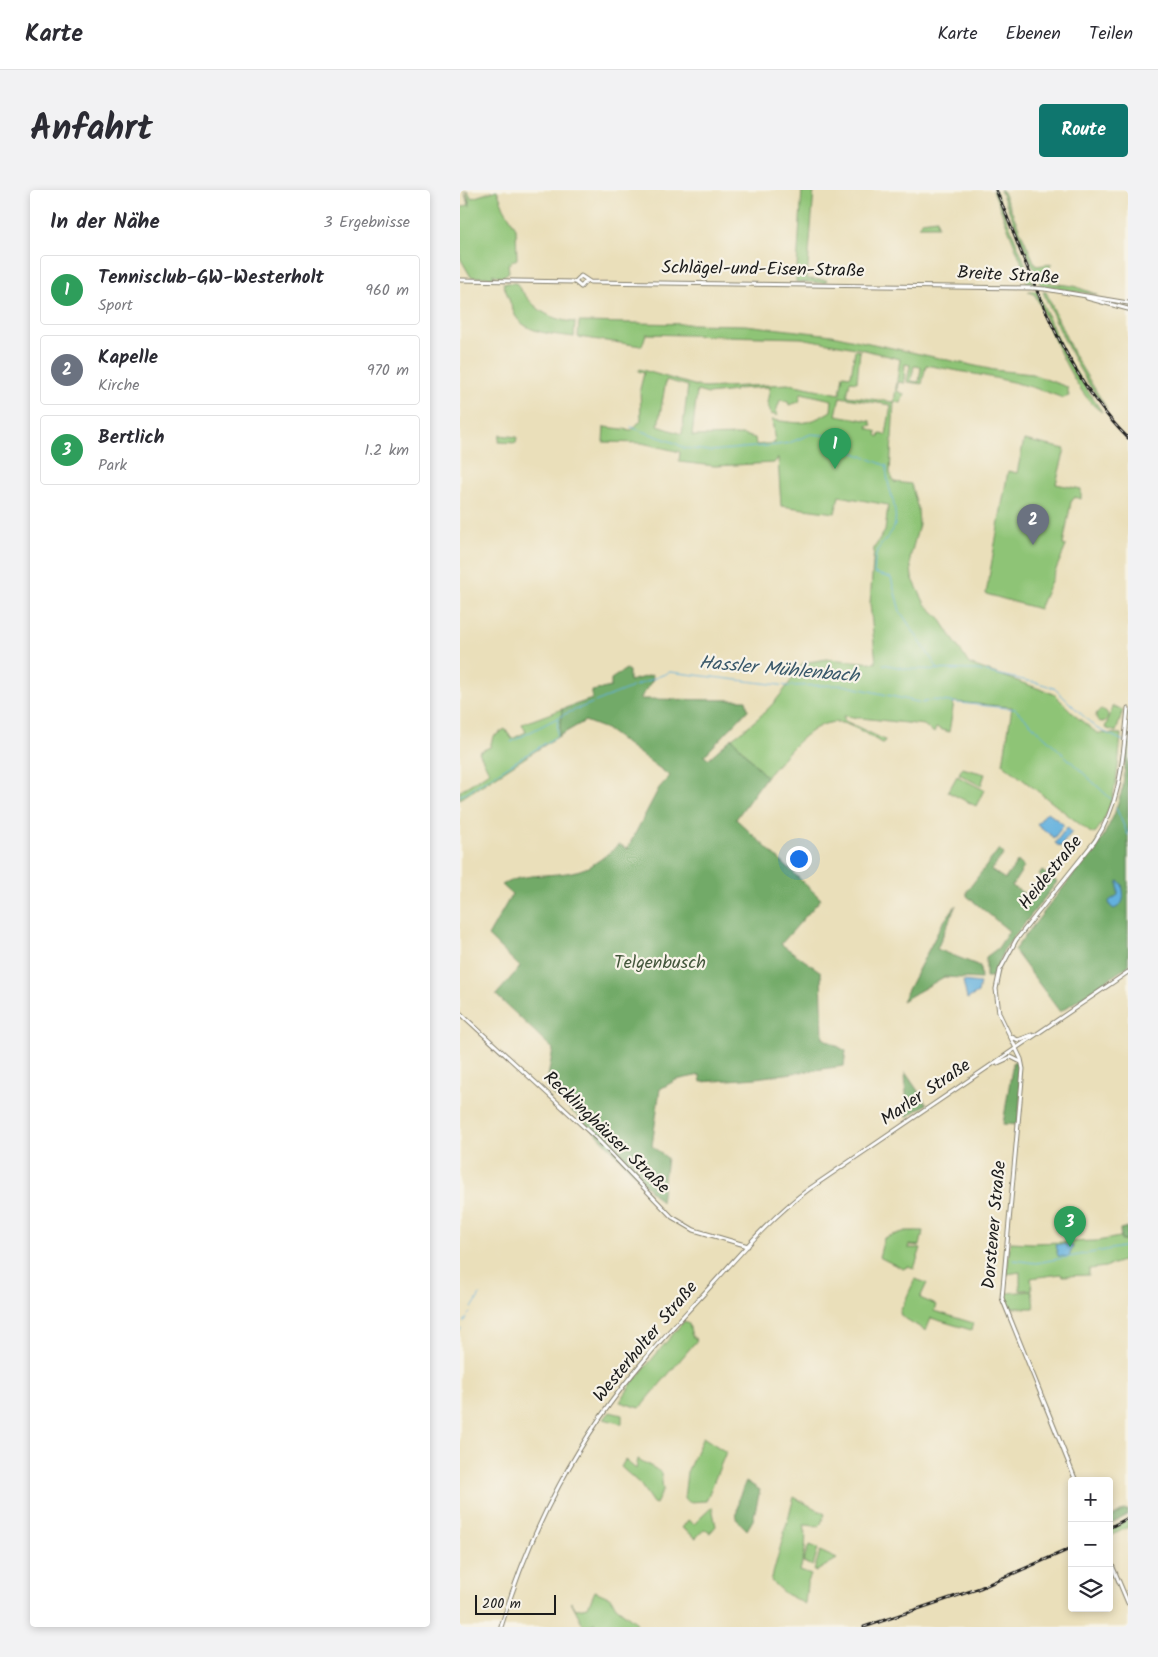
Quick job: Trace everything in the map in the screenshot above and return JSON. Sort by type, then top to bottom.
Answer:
[{"type":"street","name":"Schlägel-und-Eisen-Straße","points":[[576,282],[580,276],[584,277],[586,281]]},
{"type":"street","name":"Schlägel-und-Eisen-Straße","points":[[460,280],[576,282],[581,287],[586,281]]},
{"type":"street","name":"Schlägel-und-Eisen-Straße","points":[[586,281],[940,286]]},
{"type":"street","name":"Breite Straße","points":[[940,286],[1044,289],[1128,303]]},
{"type":"street","name":"Breite Straße","points":[[1074,294],[1128,308]]},
{"type":"street","name":"Heidestraße","points":[[1016,1048],[1003,1025],[997,1006],[996,989],[1003,961],[1027,925],[1103,828],[1118,790],[1128,708]]},
{"type":"street","name":"Marler Straße","points":[[748,1246],[774,1218],[804,1193],[1128,972]]},
{"type":"street","name":"Recklinghäuser Straße","points":[[460,1013],[587,1130],[676,1220],[694,1230],[748,1246]]},
{"type":"street","points":[[1003,1025],[1012,1038],[1018,1040],[1041,1031]]},
{"type":"street","name":"Dorstener Straße","points":[[1016,1048],[1023,1069],[1002,1298],[1074,1477]]},
{"type":"street","points":[[992,1065],[1013,1056],[1021,1062],[1023,1069]]},
{"type":"street","name":"Westerholter Straße","points":[[501,1627],[519,1572],[543,1518],[580,1449],[645,1359],[748,1246]]},
{"type":"street","points":[[1113,1567],[1128,1604]]},
{"type":"green space","points":[[464,190],[470,206],[467,190],[472,198],[497,190],[504,208],[516,228],[517,259],[508,264],[509,272],[502,277],[492,274],[495,277],[471,277],[460,258],[460,208],[468,205]]},
{"type":"green space","points":[[802,190],[814,190],[807,279],[827,280],[825,283],[796,282]]},
{"type":"green space","points":[[993,190],[995,190],[1034,285],[1027,285],[1026,274]]},
{"type":"green space","points":[[1000,190],[1002,190],[1036,266],[1052,264],[1048,269],[1050,283],[1074,286],[1098,295],[1041,286]]},
{"type":"green space","points":[[937,219],[938,226],[919,226],[921,221]]},
{"type":"green space","points":[[503,283],[516,283],[534,305],[548,315],[565,321],[575,322],[574,337],[540,332],[524,325],[514,313]]},
{"type":"green space","points":[[1028,291],[1037,291],[1065,356],[1102,412],[1092,404],[1074,378],[1057,346],[1035,295]]},
{"type":"green space","points":[[1043,292],[1046,292],[1074,355],[1107,409],[1079,368]]},
{"type":"green space","points":[[579,322],[745,325],[832,335],[994,370],[1032,374],[1067,387],[1069,396],[1063,398],[1012,382],[926,365],[922,384],[907,382],[910,365],[905,364],[905,383],[898,382],[897,391],[904,394],[901,403],[894,402],[900,359],[861,349],[801,338],[646,334],[642,346],[578,337]],"holes":[[[914,366],[921,367],[919,382],[911,381]]]},
{"type":"green space","points":[[855,350],[860,351],[857,382],[850,381],[847,396],[894,402],[890,473],[894,482],[911,484],[918,509],[919,525],[910,558],[912,577],[925,604],[939,617],[969,664],[1054,694],[1078,718],[1097,733],[1121,734],[1112,799],[1108,811],[1095,833],[1091,833],[1003,764],[1012,707],[954,702],[949,732],[936,728],[934,733],[924,725],[843,716],[845,721],[885,740],[883,744],[863,732],[842,723],[820,726],[800,740],[766,777],[732,738],[755,721],[772,705],[803,663],[827,659],[876,663],[870,604],[874,548],[885,531],[888,505],[839,496],[835,513],[781,506],[778,458],[774,463],[715,466],[679,462],[680,452],[642,443],[603,442],[604,427],[632,430],[641,420],[640,389],[644,373],[638,371],[639,369],[704,388],[790,384],[840,394],[843,375],[851,376]],"holes":[[[666,380],[688,386],[682,434],[658,426]],[[770,387],[767,403],[771,414],[778,416],[776,412],[780,400],[788,402],[789,405],[799,402],[801,393],[832,400],[831,411],[814,420],[802,423],[772,420],[775,443],[756,445],[755,438],[743,435],[692,436],[697,391],[708,394],[735,391],[735,389]],[[840,397],[891,405],[886,435],[880,434],[879,437],[876,435],[877,432],[868,428],[867,426],[872,425],[870,421],[836,415]]]},
{"type":"green space","points":[[500,435],[517,437],[516,443],[499,442]]},
{"type":"green space","points":[[1024,440],[1065,449],[1056,484],[1081,489],[1081,499],[1075,497],[1071,502],[1063,545],[1066,546],[1039,609],[986,594],[1008,471],[1017,473]]},
{"type":"green space","name":"Telgenbusch","points":[[626,669],[629,671],[629,681],[652,675],[653,679],[640,699],[746,700],[748,710],[704,756],[708,759],[732,738],[766,777],[736,819],[821,899],[781,944],[821,972],[823,1038],[846,1051],[844,1066],[756,1078],[701,1082],[700,1075],[676,1080],[660,1089],[652,1146],[667,1158],[661,1202],[597,1134],[546,1088],[553,1049],[496,995],[520,967],[488,936],[512,894],[502,885],[530,876],[560,874],[580,870],[596,863],[619,844],[627,849],[659,788],[670,776],[606,729],[585,721],[559,736],[562,709],[592,699],[592,691],[611,687],[611,679]]},
{"type":"green space","points":[[1113,706],[1123,710],[1116,732],[1105,728]]},
{"type":"green space","points":[[562,709],[559,736],[460,799],[460,791],[489,772],[479,752],[490,747],[493,737],[505,729],[512,739],[526,732],[522,724]]},
{"type":"green space","points":[[1100,710],[1104,710],[1108,716],[1104,722],[1100,722],[1096,718],[1096,714]]},
{"type":"green space","points":[[1128,734],[1128,966],[1060,1012],[1014,950],[1103,837],[1114,815],[1123,787]]},
{"type":"green space","points":[[962,768],[985,774],[981,786],[959,774]]},
{"type":"green space","points":[[957,776],[984,790],[976,806],[948,792]]},
{"type":"green space","points":[[999,849],[1004,854],[991,870],[1005,879],[1018,861],[1024,867],[1012,886],[1030,897],[1044,879],[1039,875],[1042,871],[1057,882],[1003,951],[995,977],[986,977],[986,957],[998,948],[1009,931],[967,896],[967,891]]},
{"type":"green space","points":[[956,905],[937,949],[980,966],[981,979],[944,977],[902,1001],[942,924]]},
{"type":"green space","points":[[1016,1061],[1021,1089],[1018,1125],[1003,1124],[1013,1062]]},
{"type":"green space","points":[[905,1072],[927,1104],[907,1117]]},
{"type":"green space","points":[[1128,1227],[1128,1239],[1121,1241],[1120,1229]]},
{"type":"green space","points":[[1128,1228],[1128,1259],[1105,1267],[1089,1269],[1089,1275],[1062,1276],[1061,1274],[1031,1278],[1032,1290],[1020,1290],[1020,1272],[1007,1274],[1010,1242],[1097,1241],[1120,1237]]},
{"type":"green space","points":[[906,1231],[923,1231],[920,1246],[909,1245],[908,1248],[921,1248],[914,1269],[909,1266],[903,1269],[879,1257],[884,1238]]},
{"type":"green space","points":[[915,1279],[927,1283],[920,1298],[936,1305],[934,1311],[973,1323],[971,1330],[931,1318],[926,1331],[901,1316],[900,1312]]},
{"type":"green space","points":[[1032,1291],[1034,1308],[1009,1308],[1006,1293]]},
{"type":"green space","points":[[684,1321],[689,1324],[692,1336],[697,1340],[640,1408],[620,1402],[632,1383]]},
{"type":"green space","points":[[610,1412],[622,1415],[622,1424],[604,1419]]},
{"type":"green space","points":[[703,1437],[726,1452],[706,1501],[689,1502],[684,1499],[687,1472]]},
{"type":"green space","points":[[638,1459],[661,1472],[663,1490],[656,1504],[653,1503],[640,1484],[621,1467],[625,1460],[636,1469]]},
{"type":"green space","points":[[746,1481],[760,1490],[753,1520],[747,1530],[736,1519],[739,1497]]},
{"type":"green space","points":[[794,1497],[825,1514],[820,1526],[804,1525],[806,1542],[800,1571],[811,1575],[807,1584],[805,1604],[784,1593],[771,1581]]},
{"type":"green space","points":[[712,1507],[716,1526],[710,1533],[704,1529],[696,1538],[682,1528],[688,1520],[694,1524]]},
{"type":"green space","points":[[1124,1510],[1128,1510],[1128,1515],[1113,1523],[1113,1517]]},
{"type":"green space","points":[[1128,1519],[1128,1527],[1113,1535],[1113,1528]]},
{"type":"green space","points":[[809,1545],[818,1548],[813,1566],[803,1562]]},
{"type":"green space","points":[[820,1551],[837,1559],[815,1572],[814,1571]]},
{"type":"green space","points":[[595,1591],[611,1598],[616,1607],[637,1623],[634,1627],[590,1627],[595,1623],[584,1627],[571,1601],[576,1609],[588,1607]]},
{"type":"water","points":[[1047,812],[1064,825],[1054,838],[1037,824]]},
{"type":"water","points":[[1067,827],[1072,832],[1060,847],[1055,843]]},
{"type":"water","points":[[1118,881],[1122,884],[1123,899],[1121,905],[1114,909],[1110,906],[1109,901],[1118,895]]},
{"type":"water","points":[[963,981],[980,983],[978,993],[967,999]]},
{"type":"water","points":[[1055,1245],[1073,1246],[1069,1257],[1058,1256]]},
{"type":"waterway","points":[[631,427],[684,448],[710,451],[789,443],[811,434],[845,437],[852,452],[887,466],[888,481],[895,509],[895,524],[877,553],[874,573],[891,578],[900,611],[938,669]]},
{"type":"waterway","points":[[883,664],[907,669],[977,670],[1042,684],[1054,688],[1096,728],[1128,743]]},
{"type":"waterway","name":"Hassler Mühlenbach","points":[[511,742],[565,714],[670,672],[788,686],[843,685],[922,703],[932,700],[1015,709],[1112,800]]},
{"type":"waterway","points":[[460,796],[557,736],[558,717]]},
{"type":"waterway","name":"Hassler Mühlenbach","points":[[1116,808],[1128,835]]},
{"type":"waterway","points":[[1013,1260],[1036,1263],[1128,1246]]},
{"type":"waterway","points":[[472,1308],[480,1295]]},
{"type":"waterway","points":[[464,1322],[467,1318]]},
{"type":"railway","points":[[996,190],[1050,321],[1066,353],[1084,383],[1105,412],[1128,438]]},
{"type":"railway","points":[[1113,1526],[1128,1518]]},
{"type":"railway","points":[[864,1627],[980,1588],[1068,1550]]},
{"type":"place","name":"Tennisclub-GW-Westerholt","points":[[835,469]]},
{"type":"place","name":"Kapelle","points":[[1033,545]]},
{"type":"place","name":"Bertlich","points":[[1070,1247]]}]
